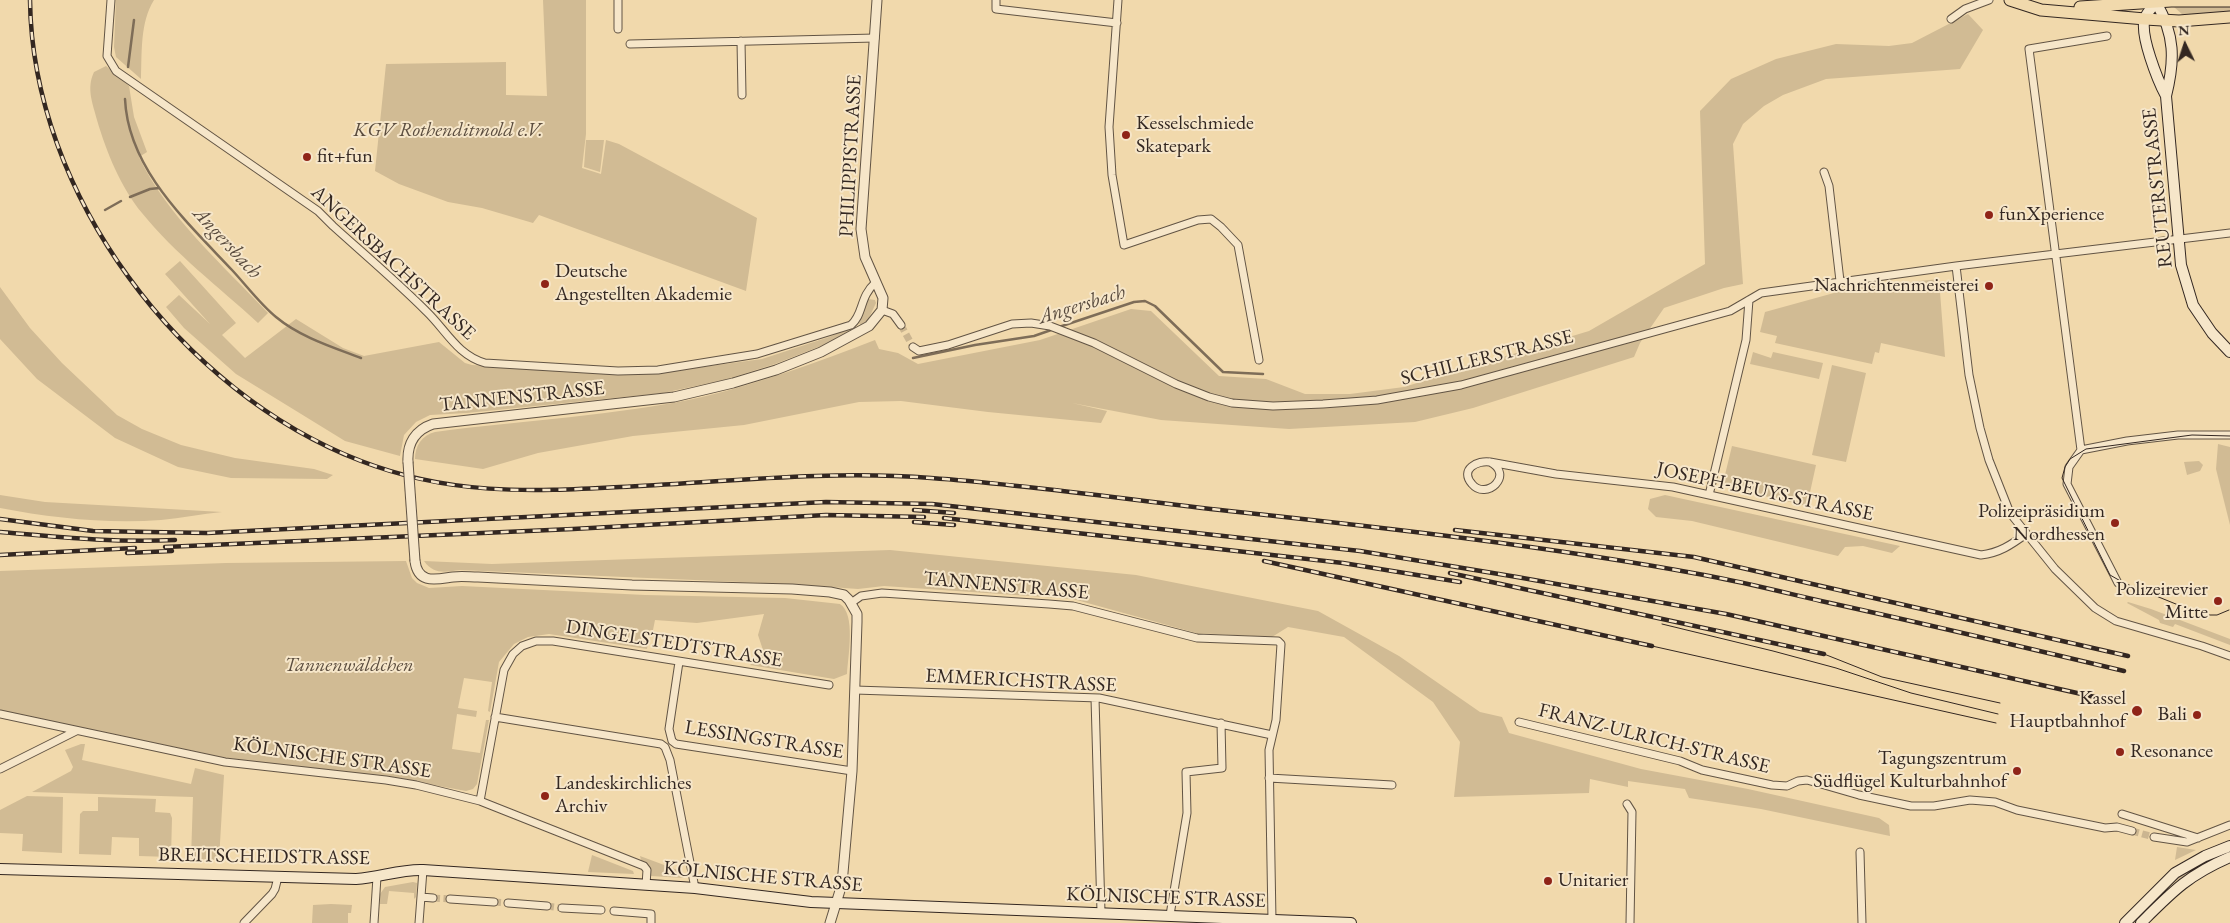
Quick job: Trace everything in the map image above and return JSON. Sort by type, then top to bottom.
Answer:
[{"type":"main road","points":[[2010,0],[2041,10],[2156,2],[2230,1]]},
{"type":"main road","points":[[2145,19],[2156,2]]},
{"type":"main road","name":"REUTERSTRASSE","points":[[2156,2],[2167,20],[2170,33],[2172,71],[2166,96],[2180,265],[2193,305],[2212,333],[2230,352]]},
{"type":"main road","points":[[2050,10],[2167,20],[2230,17]]},
{"type":"main road","name":"REUTERSTRASSE","points":[[2145,19],[2146,35],[2154,73],[2166,96]]},
{"type":"main road","points":[[2126,923],[2175,874],[2205,856],[2230,846]]},
{"type":"main road","points":[[2141,923],[2183,882],[2208,866],[2230,857]]},
{"type":"main road","name":"BREITSCHEIDSTRASSE","points":[[0,869],[356,879],[377,877],[399,871],[423,870],[646,885]]},
{"type":"main road","name":"KÖLNISCHE STRASSE","points":[[646,885],[696,888],[811,902],[1102,912],[1140,918],[1170,915],[1350,923]]},
{"type":"street","name":"ANGERSBACHSTRASSE","points":[[112,0],[107,56],[116,71],[318,211],[428,312],[450,340],[475,360],[485,363],[618,371],[648,370],[757,354],[851,325],[857,319],[863,297],[876,282]]},
{"type":"street","points":[[618,0],[618,29]]},
{"type":"street","name":"PHILIPPISTRASSE","points":[[877,0],[861,229],[865,257],[883,298],[882,310]]},
{"type":"street","points":[[996,0],[996,9],[1116,24]]},
{"type":"street","points":[[1118,0],[1109,127],[1112,175],[1124,245],[1198,220],[1211,219],[1221,227],[1238,245],[1259,360]]},
{"type":"street","points":[[1951,19],[1965,10],[1989,0]]},
{"type":"street","points":[[2107,36],[2029,49],[2081,450],[2069,467],[2067,484],[2118,583]]},
{"type":"street","points":[[630,44],[875,38]]},
{"type":"street","points":[[741,41],[742,95]]},
{"type":"street","points":[[1824,172],[1829,186],[1840,282]]},
{"type":"street","name":"SCHILLERSTRASSE","points":[[913,347],[919,351],[948,345],[1012,324],[1031,323],[1050,326],[1078,337],[1209,398],[1232,403],[1273,406],[1377,400],[1461,385],[1730,311],[1761,293],[2056,253],[2230,233]]},
{"type":"street","points":[[1956,266],[1969,375],[1980,428],[2006,505],[2026,534],[2055,569],[2102,614],[2116,621],[2193,643],[2230,656]]},
{"type":"street","points":[[1709,495],[1746,340],[1749,300]]},
{"type":"street","points":[[882,310],[893,314],[901,324]]},
{"type":"street","name":"TANNENSTRASSE","points":[[882,310],[874,322],[848,339],[776,370],[733,383],[666,398],[433,424],[421,430],[412,439],[408,448],[416,568],[421,574],[436,580],[454,576],[632,585],[792,589],[844,595],[851,603],[861,596],[882,593],[1074,606],[1197,638],[1278,641],[1282,644],[1279,712],[1272,735]]},
{"type":"street","points":[[2081,450],[2128,441],[2178,435],[2230,435]]},
{"type":"street","points":[[1479,461],[1490,462],[1499,470],[1500,478],[1497,484],[1491,488],[1474,486],[1469,477],[1472,466],[1479,461]]},
{"type":"street","name":"JOSEPH-BEUYS-STRASSE","points":[[1490,462],[1556,474],[1652,484],[1981,555],[1994,554],[2026,534]]},
{"type":"street","points":[[830,923],[842,889],[852,771],[857,614],[851,603]]},
{"type":"street","name":"DINGELSTEDTSTRASSE","points":[[495,717],[504,670],[516,650],[528,643],[542,640],[829,686]]},
{"type":"street","name":"LESSINGSTRASSE","points":[[679,662],[669,728],[672,741],[682,745],[852,771]]},
{"type":"street","name":"EMMERICHSTRASSE","points":[[855,690],[1095,698],[1272,735]]},
{"type":"street","points":[[1095,698],[1102,912]]},
{"type":"street","name":"KÖLNISCHE STRASSE","points":[[0,714],[225,762],[386,780],[480,801],[644,866],[647,870],[646,885]]},
{"type":"street","points":[[480,801],[495,717]]},
{"type":"street","name":"LESSINGSTRASSE","points":[[495,717],[661,744],[665,747],[670,760],[696,888]]},
{"type":"street","name":"FRANZ-ULRICH-STRASSE","points":[[1519,722],[1680,760],[1702,770],[1772,785],[1787,786],[1798,781],[1807,780],[1859,795],[1912,806],[1934,806],[1970,800],[1995,802],[2017,810],[2105,828],[2117,827],[2132,831]]},
{"type":"street","points":[[1170,915],[1187,813],[1186,772],[1222,768],[1221,724]]},
{"type":"street","points":[[0,769],[76,731]]},
{"type":"street","points":[[1272,735],[1269,750],[1272,920]]},
{"type":"street","points":[[1270,778],[1392,785]]},
{"type":"street","points":[[1627,804],[1632,812],[1630,923]]},
{"type":"street","points":[[2122,814],[2198,838]]},
{"type":"street","points":[[2154,837],[2187,842],[2230,825]]},
{"type":"street","points":[[1860,852],[1862,923]]},
{"type":"street","points":[[419,923],[423,870]]},
{"type":"street","points":[[244,923],[272,894],[278,877]]},
{"type":"street","points":[[374,923],[377,877]]},
{"type":"street","points":[[421,897],[433,898]]},
{"type":"street","points":[[450,899],[494,902]]},
{"type":"street","points":[[508,904],[547,906]]},
{"type":"street","points":[[562,908],[601,910]]},
{"type":"street","points":[[614,911],[651,914],[651,923]]},
{"type":"green space","points":[[116,0],[154,0],[149,9],[144,28],[141,79],[116,57],[114,47]]},
{"type":"green space","name":"KGV Rothenditmold e.V.","points":[[543,0],[586,0],[586,134],[582,168],[601,174],[606,140],[619,144],[757,218],[746,291],[539,215],[533,223],[482,208],[448,202],[399,184],[375,171],[386,64],[506,62],[506,95],[547,96]]},
{"type":"green space","points":[[2174,7],[2230,7],[2230,12],[2183,15]]},
{"type":"green space","points":[[1968,14],[1983,30],[1960,69],[1826,79],[1783,95],[1764,106],[1743,124],[1733,144],[1743,284],[1724,288],[1664,308],[1640,343],[1634,357],[1473,408],[1415,422],[1289,429],[1161,420],[1072,403],[1107,411],[1101,423],[901,401],[859,402],[744,425],[633,436],[538,453],[483,469],[415,459],[416,450],[420,442],[430,433],[636,409],[702,397],[789,372],[875,340],[879,349],[898,353],[918,364],[1040,340],[1131,309],[1151,311],[1219,376],[1266,379],[1305,394],[1350,394],[1404,387],[1589,331],[1705,264],[1700,111],[1731,79],[1776,59],[1836,44],[1889,46],[1912,43]]},
{"type":"green space","points":[[106,66],[129,86],[134,117],[147,152],[139,157],[151,179],[180,220],[268,313],[258,323],[198,270],[155,228],[127,192],[105,144],[90,90],[94,72]]},
{"type":"green space","points":[[586,140],[604,140],[600,172],[584,167]]},
{"type":"green space","points":[[180,261],[236,323],[222,335],[245,358],[296,319],[343,348],[364,356],[439,342],[465,363],[472,365],[618,373],[658,373],[762,359],[829,337],[855,326],[857,329],[831,342],[775,364],[724,380],[663,393],[430,415],[416,422],[404,435],[400,456],[345,441],[236,374],[184,328],[166,307],[179,295],[210,324],[165,274]]},
{"type":"green space","points":[[1939,279],[1945,357],[1881,343],[1879,353],[1875,352],[1872,364],[1775,343],[1777,336],[1760,332],[1765,312],[1852,288]]},
{"type":"green space","points":[[0,287],[30,328],[62,363],[117,415],[142,429],[181,445],[235,458],[314,469],[333,475],[327,479],[231,478],[178,467],[115,438],[37,379],[0,339]]},
{"type":"green space","points":[[868,299],[875,300],[876,303],[868,320],[861,326],[859,323]]},
{"type":"green space","points":[[1753,352],[1771,358],[1773,352],[1823,363],[1819,379],[1750,364]]},
{"type":"green space","points":[[1832,365],[1866,373],[1846,462],[1812,455]]},
{"type":"green space","points":[[2218,444],[2230,447],[2230,525],[2216,469]]},
{"type":"green space","points":[[1732,446],[1816,465],[1807,506],[1726,487],[1723,483]]},
{"type":"green space","points":[[2199,461],[2203,465],[2200,471],[2187,475],[2184,462]]},
{"type":"green space","points":[[0,495],[45,502],[222,512],[141,521],[80,519],[0,508]]},
{"type":"green space","points":[[1665,495],[1900,546],[1892,553],[1863,546],[1845,547],[1838,556],[1692,521],[1656,517],[1648,509],[1650,499]]},
{"type":"green space","points":[[890,550],[1136,575],[1318,611],[1399,656],[1480,712],[1502,717],[1509,733],[1641,769],[1748,789],[1879,818],[1889,825],[1890,836],[1761,809],[1689,798],[1685,789],[1628,781],[1628,787],[1590,779],[1589,793],[1454,797],[1460,742],[1433,702],[1344,637],[1288,627],[1272,637],[1196,633],[1073,599],[884,586],[858,589],[788,584],[460,570],[440,572],[432,569],[424,561],[492,564]]},
{"type":"green space","name":"Tannenwäldchen","points":[[406,561],[412,578],[417,583],[429,588],[462,586],[645,595],[785,598],[840,604],[845,609],[850,626],[847,674],[834,679],[750,665],[764,653],[758,635],[764,614],[697,623],[655,620],[653,630],[650,630],[647,649],[549,634],[528,637],[514,644],[499,662],[490,712],[488,711],[492,682],[464,678],[458,708],[477,711],[476,717],[457,714],[452,749],[480,753],[486,720],[489,720],[477,784],[473,789],[466,791],[401,779],[226,758],[0,710],[0,571],[226,563]]},
{"type":"green space","points":[[2128,602],[2230,639],[2230,645],[2175,624],[2173,627],[2160,623],[2159,620]]},
{"type":"green space","points":[[85,744],[82,760],[191,784],[195,768],[224,775],[219,860],[191,859],[193,797],[32,792],[71,771],[73,767],[65,750]]},
{"type":"green space","points":[[27,796],[63,797],[62,853],[22,851],[23,834],[0,833],[0,810]]},
{"type":"green space","points":[[98,797],[156,799],[155,812],[170,813],[172,818],[171,857],[139,856],[139,838],[112,837],[111,855],[79,854],[80,814],[83,811],[98,811]]},
{"type":"green space","points":[[2177,847],[2196,850],[2175,860]]},
{"type":"green space","points":[[2230,850],[2230,853],[2197,867],[2175,884],[2136,923],[2132,923],[2174,880],[2195,865]]},
{"type":"green space","points":[[592,855],[633,871],[634,874],[588,872]]},
{"type":"green space","points":[[640,856],[683,872],[684,878],[651,876],[650,867],[641,860]]},
{"type":"green space","points":[[417,883],[416,897],[414,899],[414,893],[389,891],[387,904],[380,904],[380,894],[385,887]]},
{"type":"green space","points":[[313,905],[352,905],[351,913],[348,913],[348,923],[312,923]]},
{"type":"waterway","name":"Angersbach","points":[[128,67],[134,20]]},
{"type":"waterway","name":"Angersbach","points":[[125,99],[129,124],[137,148],[148,171],[163,193],[197,233],[270,312],[285,324],[306,336],[361,358]]},
{"type":"waterway","points":[[130,197],[150,189],[159,188]]},
{"type":"waterway","points":[[105,210],[121,201]]},
{"type":"waterway","name":"Angersbach","points":[[1059,327],[1134,302],[1145,301],[1155,306],[1223,372],[1263,374]]},
{"type":"waterway","name":"Angersbach","points":[[913,358],[975,345],[1034,336],[1054,329]]},
{"type":"tunnel","points":[[901,325],[913,347]]},
{"type":"tunnel","points":[[2132,831],[2154,837]]},
{"type":"tunnel","points":[[433,898],[450,899]]},
{"type":"tunnel","points":[[494,902],[508,903]]},
{"type":"tunnel","points":[[547,906],[562,908]]},
{"type":"tram line","points":[[2229,610],[2217,615],[2203,615],[2124,583],[2110,575],[2062,478],[2065,467],[2070,459],[2086,449],[2192,435],[2230,436]]},
{"type":"tram line","points":[[1662,624],[1773,651],[1836,668],[1911,693],[1998,714]]},
{"type":"tram line","points":[[1652,646],[1996,723]]},
{"type":"tram line","points":[[1824,654],[1882,677],[2000,703]]},
{"type":"railway","points":[[30,0],[37,73],[57,144],[88,213],[129,277],[178,336],[234,387],[295,429],[361,461],[394,472],[457,485],[521,490],[586,489],[815,476],[854,475],[931,478],[1348,524],[1586,555],[1704,575],[2124,671]]},
{"type":"railway","points":[[0,519],[93,531],[207,533],[826,502],[932,504],[1360,551],[1517,577],[1726,614],[2117,702]]},
{"type":"railway","points":[[914,510],[954,513]]},
{"type":"railway","points":[[165,547],[573,529],[826,515],[924,517]]},
{"type":"railway","points":[[944,518],[1343,563],[1460,582]]},
{"type":"railway","points":[[914,522],[954,525]]},
{"type":"railway","points":[[1455,530],[1694,557],[2128,656]]},
{"type":"railway","points":[[0,532],[65,538],[175,540]]},
{"type":"railway","points":[[0,555],[135,548]]},
{"type":"railway","points":[[127,553],[172,551]]},
{"type":"railway","points":[[1264,561],[1652,646]]},
{"type":"railway","points":[[1450,573],[1824,654]]},
{"type":"place","name":"Kesselschmiede Skatepark","points":[[1126,135]]},
{"type":"place","name":"fit+fun","points":[[307,157]]},
{"type":"place","name":"funXperience","points":[[1989,215]]},
{"type":"place","name":"Deutsche Angestellten Akademie","points":[[545,284]]},
{"type":"place","name":"Nachrichtenmeisterei","points":[[1989,286]]},
{"type":"place","name":"Polizeipräsidium Nordhessen","points":[[2115,523]]},
{"type":"place","name":"Polizeirevier Mitte","points":[[2218,601]]},
{"type":"place","name":"Kassel Hauptbahnhof","points":[[2137,711]]},
{"type":"place","name":"Bali","points":[[2197,715]]},
{"type":"place","name":"Resonance","points":[[2120,752]]},
{"type":"place","name":"Tagungszentrum Südflügel Kulturbahnhof","points":[[2017,771]]},
{"type":"place","name":"Landeskirchliches Archiv","points":[[545,796]]},
{"type":"place","name":"Unitarier","points":[[1548,881]]}]
